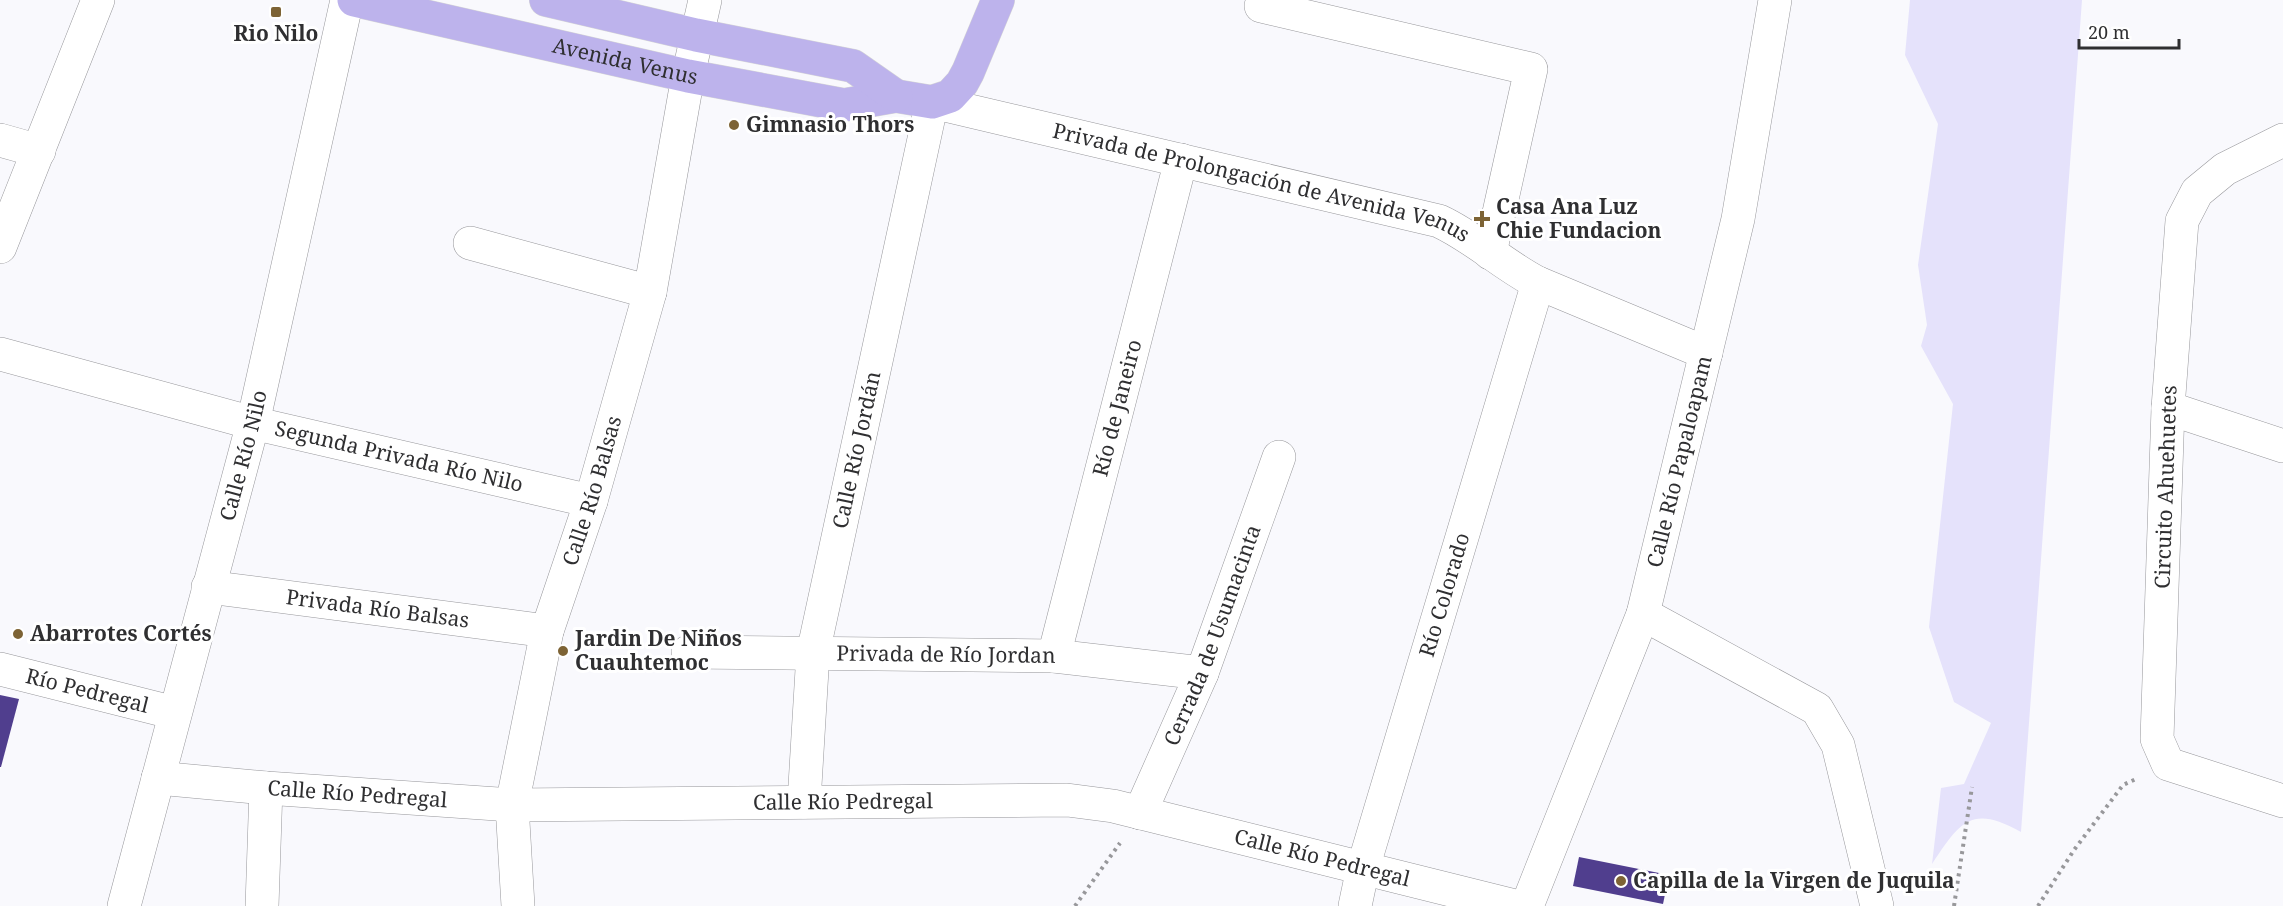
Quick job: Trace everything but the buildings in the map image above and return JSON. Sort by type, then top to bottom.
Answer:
[{"type":"main road","name":"Avenida Venus","points":[[354,0],[688,76],[844,105],[896,96],[933,102]]},
{"type":"main road","name":"Avenida Venus","points":[[546,0],[696,35],[853,66],[896,96]]},
{"type":"main road","points":[[933,102],[944,100],[962,83],[998,0]]},
{"type":"street","points":[[0,247],[98,0]]},
{"type":"street","name":"Calle Río Nilo","points":[[124,906],[253,423],[347,0]]},
{"type":"street","name":"Calle Río Balsas","points":[[518,906],[512,805],[547,630],[591,501],[650,292],[688,76],[705,0]]},
{"type":"street","name":"Calle Río Papaloapam","points":[[1527,906],[1643,614],[1738,219],[1775,0]]},
{"type":"street","points":[[1261,6],[1532,69],[1490,254]]},
{"type":"street","name":"Privada de Prolongación de Avenida Venus","points":[[933,102],[1439,221],[1452,227],[1490,254],[1538,283],[1706,353]]},
{"type":"street","name":"Calle Río Jordán","points":[[804,802],[813,653],[933,102]]},
{"type":"street","points":[[0,140],[39,151]]},
{"type":"street","name":"Circuito Ahuehuetes","points":[[2168,764],[2157,739],[2168,408],[2182,221],[2197,192],[2225,169],[2283,140]]},
{"type":"street","name":"Río de Janeiro","points":[[1054,656],[1181,160]]},
{"type":"street","points":[[470,243],[650,292]]},
{"type":"street","name":"Río Colorado","points":[[1355,906],[1363,868],[1538,283]]},
{"type":"street","name":"Segunda Privada Río Nilo","points":[[0,354],[253,423],[591,501]]},
{"type":"street","points":[[2168,408],[2283,446]]},
{"type":"street","name":"Cerrada de Usumacinta","points":[[1140,813],[1202,673],[1279,457]]},
{"type":"street","name":"Privada Río Balsas","points":[[208,587],[547,630]]},
{"type":"street","points":[[1643,614],[1817,709],[1838,745],[1877,906]]},
{"type":"street","name":"Privada de Río Jordan","points":[[688,652],[1054,656],[1202,673]]},
{"type":"street","name":"Río Pedregal","points":[[0,669],[175,714]]},
{"type":"street","points":[[2168,764],[2283,801]]},
{"type":"street","name":"Calle Río Pedregal","points":[[158,778],[512,805],[1067,800],[1113,806],[1515,906]]},
{"type":"street","points":[[262,906],[266,788]]},
{"type":"path","points":[[2038,906],[2074,850],[2123,785],[2168,764]]},
{"type":"path","points":[[1954,906],[1972,787]]},
{"type":"path","points":[[1075,906],[1140,813]]},
{"type":"shaded area","points":[[1910,0],[2082,0],[2021,832],[1990,819],[1968,822],[1951,837],[1932,864],[1941,788],[1964,784],[1991,723],[1954,702],[1929,627],[1953,404],[1921,346],[1927,325],[1918,265],[1938,124],[1905,55]]},
{"type":"place","name":"Rio Nilo","points":[[276,12]]},
{"type":"place","name":"Gimnasio Thors","points":[[734,125]]},
{"type":"place","name":"Casa Ana Luz Chie Fundacion","points":[[1482,219]]},
{"type":"place","name":"Abarrotes Cortés","points":[[18,634]]},
{"type":"place","name":"Jardin De Niños Cuauhtemoc","points":[[563,651]]},
{"type":"place","name":"Capilla de la Virgen de Juquila","points":[[1621,881]]}]
